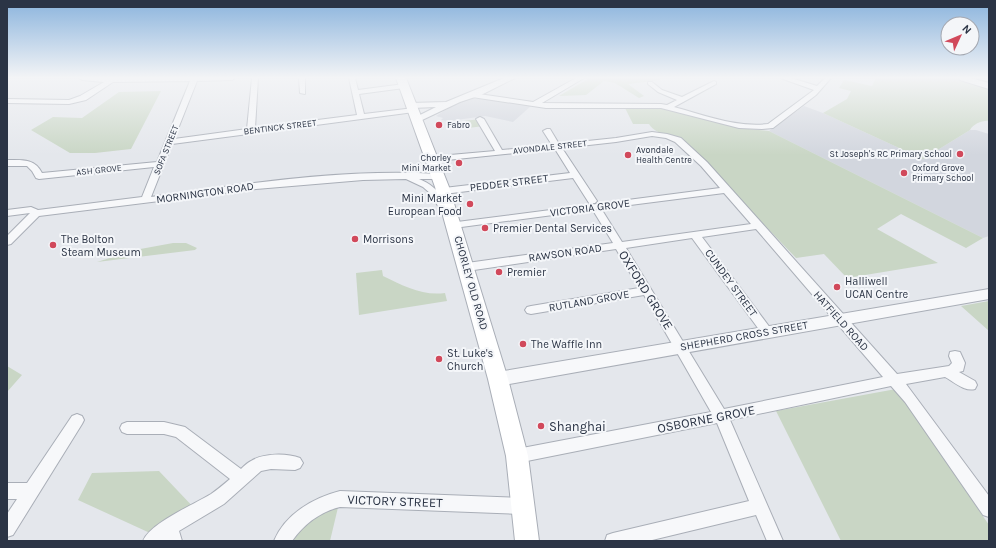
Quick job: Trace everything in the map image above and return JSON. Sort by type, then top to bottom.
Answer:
[{"type":"main road","name":"CHORLEY OLD ROAD","points":[[411,104],[444,191],[498,378],[517,456],[527,541]]},
{"type":"street","name":"SOFA STREET","points":[[146,198],[184,104]]},
{"type":"street","points":[[251,131],[253,104]]},
{"type":"street","points":[[358,104],[361,117]]},
{"type":"street","points":[[414,111],[447,104]]},
{"type":"street","points":[[414,111],[429,114],[449,104]]},
{"type":"street","points":[[532,104],[591,107],[652,105],[669,107],[739,126],[768,127],[801,104]]},
{"type":"street","points":[[669,107],[676,104]]},
{"type":"street","name":"BENTINCK STREET","points":[[169,142],[414,111]]},
{"type":"street","points":[[480,119],[500,153]]},
{"type":"street","points":[[546,131],[592,201]]},
{"type":"street","name":"AVONDALE STREET","points":[[450,158],[616,140],[649,133],[667,136],[681,142]]},
{"type":"street","name":"HATFIELD ROAD","points":[[681,142],[726,190],[910,398],[989,509]]},
{"type":"street","points":[[410,176],[428,168],[433,160]]},
{"type":"street","name":"ASH GROVE","points":[[7,163],[29,163],[33,166],[39,176],[160,164]]},
{"type":"street","name":"PEDDER STREET","points":[[444,191],[575,175]]},
{"type":"street","name":"MORNINGTON ROAD","points":[[410,176],[435,192],[454,225]]},
{"type":"street","name":"MORNINGTON ROAD","points":[[7,213],[31,210],[36,213],[146,198],[150,200],[204,192],[304,181],[410,176],[439,177]]},
{"type":"street","name":"VICTORIA GROVE","points":[[454,225],[726,190]]},
{"type":"street","name":"OXFORD GROVE","points":[[599,212],[721,416],[775,541]]},
{"type":"street","points":[[7,242],[36,213]]},
{"type":"street","name":"RAWSON ROAD","points":[[467,267],[758,226]]},
{"type":"street","name":"CUNDEY STREET","points":[[695,235],[767,332]]},
{"type":"street","name":"RUTLAND GROVE","points":[[531,310],[646,291]]},
{"type":"street","name":"SHEPHERD CROSS STREET","points":[[498,378],[989,294]]},
{"type":"street","points":[[955,356],[959,363],[958,367],[949,373],[970,385]]},
{"type":"street","name":"OSBORNE GROVE","points":[[517,456],[721,416],[894,379],[949,373]]},
{"type":"street","points":[[7,529],[77,420]]},
{"type":"street","points":[[127,428],[164,428],[180,432],[241,478]]},
{"type":"street","points":[[151,541],[172,534],[218,499],[251,469],[264,463],[295,463]]},
{"type":"street","points":[[7,491],[31,491]]},
{"type":"street","name":"VICTORY STREET","points":[[282,541],[291,528],[309,512],[320,505],[340,499],[523,506]]},
{"type":"street","points":[[613,541],[760,506]]},
{"type":"shaded area","points":[[455,104],[515,104],[531,106],[513,122],[485,116],[449,121],[441,120],[443,118],[436,116]]},
{"type":"shaded area","name":"Oxford Grove Primary School","points":[[804,106],[823,113],[923,159],[970,130],[976,130],[989,134],[989,236],[983,238],[769,131]]},
{"type":"green space","points":[[103,104],[154,104],[131,149],[95,153],[70,153],[31,130],[53,117],[82,118]]},
{"type":"green space","points":[[839,104],[989,104],[989,121],[976,124],[970,130],[923,159],[823,113]]},
{"type":"green space","points":[[625,108],[666,108],[738,128],[769,131],[983,238],[966,248],[901,214],[877,229],[938,263],[847,278],[824,254],[796,258],[703,161],[704,159],[689,144],[674,136],[656,131],[649,124],[633,124]]},
{"type":"green space","points":[[480,119],[484,126],[460,129],[456,122]]},
{"type":"green space","points":[[173,243],[186,243],[197,248],[195,250],[97,262],[135,250]]},
{"type":"green space","points":[[382,270],[383,276],[421,292],[437,294],[445,293],[447,301],[359,315],[356,273]]},
{"type":"green space","points":[[989,301],[989,331],[961,306]]},
{"type":"green space","points":[[7,366],[22,375],[7,392]]},
{"type":"green space","points":[[896,389],[989,525],[989,541],[841,541],[776,411]]},
{"type":"green space","points":[[159,471],[197,511],[150,533],[78,500],[92,473]]},
{"type":"green space","points":[[340,499],[330,541],[285,541],[300,519]]},
{"type":"place","name":"Fabro","points":[[439,125]]},
{"type":"place","name":"St Joseph's RC Primary School","points":[[960,154]]},
{"type":"place","name":"Avondale Health Centre","points":[[628,155]]},
{"type":"place","name":"Chorley Mini Market","points":[[459,163]]},
{"type":"place","name":"Oxford Grove Primary School","points":[[904,173]]},
{"type":"place","name":"Mini Market European Food","points":[[470,204]]},
{"type":"place","name":"Premier Dental Services","points":[[485,228]]},
{"type":"place","name":"Morrisons","points":[[355,239]]},
{"type":"place","name":"The Bolton Steam Museum","points":[[53,245]]},
{"type":"place","name":"Premier","points":[[499,272]]},
{"type":"place","name":"Halliwell UCAN Centre","points":[[837,287]]},
{"type":"place","name":"The Waffle Inn","points":[[523,344]]},
{"type":"place","name":"St. Luke's Church","points":[[439,359]]},
{"type":"place","name":"Shanghai","points":[[541,426]]}]
